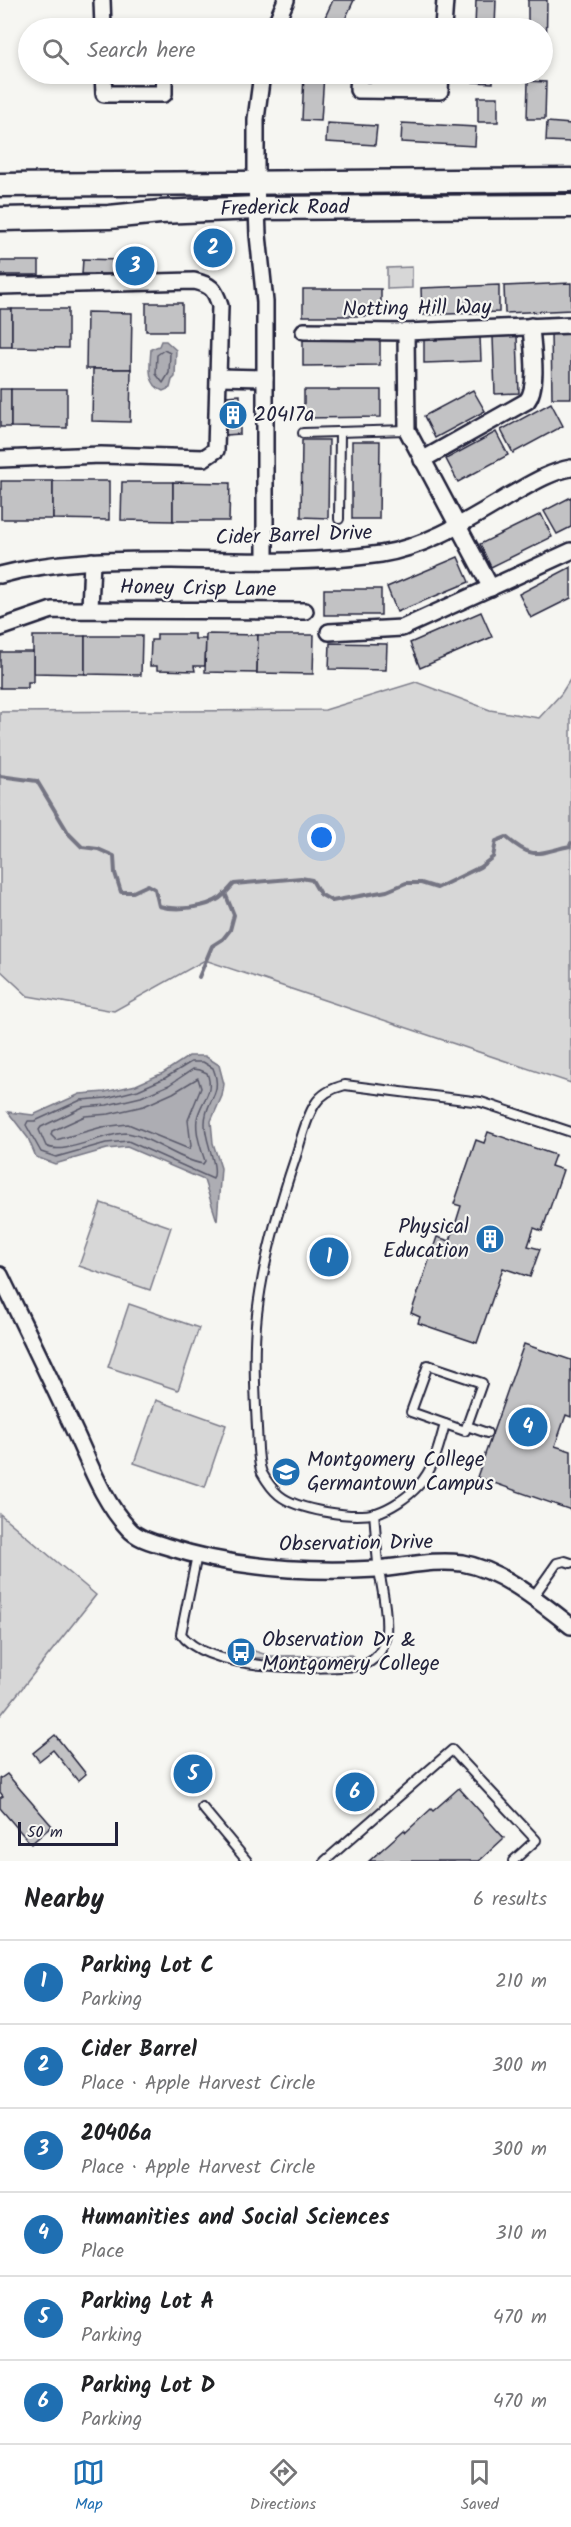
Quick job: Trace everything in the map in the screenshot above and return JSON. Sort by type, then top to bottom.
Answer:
[{"type":"main road","name":"Frederick Road","points":[[0,185],[571,180]]},
{"type":"main road","name":"Frederick Road","points":[[0,219],[109,217],[160,212],[256,208],[571,206]]},
{"type":"street","points":[[102,0],[103,18]]},
{"type":"street","points":[[278,18],[286,0]]},
{"type":"street","points":[[444,18],[445,0]]},
{"type":"street","points":[[104,84],[104,94],[164,94],[164,84]]},
{"type":"street","points":[[261,84],[256,119],[256,208],[265,302],[264,561]]},
{"type":"street","points":[[358,84],[358,90],[440,91],[440,84]]},
{"type":"street","points":[[0,286],[194,281],[209,284],[216,293],[220,306],[216,450],[204,458],[101,455],[0,459]]},
{"type":"street","points":[[422,460],[527,401],[532,395],[531,326]]},
{"type":"street","name":"Notting Hill Way","points":[[304,331],[406,332],[571,326]]},
{"type":"street","points":[[406,332],[407,430],[491,588]]},
{"type":"street","points":[[219,378],[265,378]]},
{"type":"street","name":"Cider Barrel Drive","points":[[0,576],[29,567],[92,561],[264,561],[348,558],[384,553],[441,534],[538,480],[571,468]]},
{"type":"street","points":[[329,632],[402,628],[571,551]]},
{"type":"street","name":"Honey Crisp Lane","points":[[90,609],[92,561]]},
{"type":"street","name":"Honey Crisp Lane","points":[[0,628],[52,610],[305,611]]},
{"type":"street","name":"Observation Drive","points":[[0,1275],[96,1480],[118,1517],[131,1532],[146,1540],[197,1555],[281,1568],[379,1569],[430,1562],[463,1563],[500,1577],[533,1597],[571,1626]]},
{"type":"lane","points":[[303,433],[407,430]]},
{"type":"lane","points":[[339,519],[340,433]]},
{"type":"lane","points":[[445,1424],[430,1472],[417,1488],[395,1503],[374,1513],[330,1512],[295,1503],[279,1495],[262,1473],[259,1462],[256,1413],[256,1356],[260,1295],[274,1228],[289,1176],[316,1103],[333,1088],[345,1085],[481,1102],[571,1132]]},
{"type":"lane","points":[[428,1365],[482,1383],[465,1431],[445,1424],[411,1412],[428,1365]]},
{"type":"lane","points":[[466,1426],[487,1433]]},
{"type":"lane","points":[[197,1555],[181,1634],[186,1641],[199,1650],[235,1661],[265,1666],[349,1666],[370,1662],[383,1646],[386,1634],[374,1513]]},
{"type":"lane","points":[[533,1597],[557,1563],[565,1561],[571,1563]]},
{"type":"lane","points":[[325,1861],[452,1750],[536,1840],[513,1861]]},
{"type":"lane","points":[[202,1807],[247,1861]]},
{"type":"shaded area","points":[[412,267],[412,288],[387,289],[387,268]]},
{"type":"shaded area","points":[[571,678],[571,1083],[205,960],[114,1011],[28,996],[0,970],[0,712],[325,710],[416,682],[490,710],[539,718],[561,694]]},
{"type":"shaded area","points":[[101,1203],[171,1227],[150,1290],[79,1266]]},
{"type":"shaded area","points":[[129,1304],[199,1328],[178,1390],[108,1367]]},
{"type":"shaded area","points":[[156,1400],[226,1425],[205,1487],[134,1463]]},
{"type":"shaded area","points":[[0,1514],[96,1595],[0,1716]]},
{"type":"shaded area","points":[[248,1649],[270,1656],[351,1655],[354,1657],[247,1658]]},
{"type":"water","points":[[161,341],[166,341],[176,350],[175,377],[170,388],[163,391],[151,379],[150,367],[151,349],[159,346]]},
{"type":"water","points":[[189,1056],[205,1056],[219,1065],[224,1084],[222,1096],[211,1121],[213,1143],[221,1168],[217,1221],[204,1180],[127,1147],[107,1149],[55,1164],[36,1157],[28,1138],[8,1112],[33,1115],[80,1094],[105,1092],[136,1085],[163,1073]]},
{"type":"building","points":[[333,0],[354,0],[346,18],[325,18]]},
{"type":"building","points":[[476,0],[496,0],[495,18],[475,18]]},
{"type":"building","points":[[528,0],[547,0],[547,18],[528,18]]},
{"type":"building","points":[[304,84],[323,84],[321,121],[302,120]]},
{"type":"building","points":[[528,84],[546,84],[545,119],[527,119]]},
{"type":"building","points":[[478,97],[498,97],[498,122],[478,122]]},
{"type":"building","points":[[547,122],[571,124],[571,142],[546,141]]},
{"type":"building","points":[[327,123],[377,126],[375,145],[326,142]]},
{"type":"building","points":[[402,123],[476,127],[475,146],[401,142]]},
{"type":"building","points":[[211,231],[216,231],[216,237],[223,237],[223,254],[203,254],[203,242],[196,241],[196,236],[200,232],[211,234]]},
{"type":"building","points":[[83,259],[122,260],[121,274],[82,274]]},
{"type":"building","points":[[126,259],[144,260],[144,273],[126,272]]},
{"type":"building","points":[[0,261],[39,261],[39,275],[0,275]]},
{"type":"building","points":[[571,283],[571,310],[505,313],[504,286]]},
{"type":"building","points":[[499,285],[499,312],[422,315],[421,288]]},
{"type":"building","points":[[303,289],[381,289],[381,316],[303,316]]},
{"type":"building","points":[[146,303],[182,303],[182,331],[146,331]]},
{"type":"building","points":[[0,309],[12,309],[12,347],[0,347]]},
{"type":"building","points":[[12,309],[68,309],[68,348],[12,347]]},
{"type":"building","points":[[87,312],[132,313],[131,369],[86,369]]},
{"type":"building","points":[[571,329],[571,398],[552,398],[551,330]]},
{"type":"building","points":[[517,336],[519,393],[495,394],[493,337]]},
{"type":"building","points":[[480,337],[481,361],[424,363],[424,339]]},
{"type":"building","points":[[303,338],[380,338],[380,365],[303,366]]},
{"type":"building","points":[[93,369],[131,369],[130,422],[92,421]]},
{"type":"building","points":[[0,389],[11,389],[11,427],[0,427]]},
{"type":"building","points":[[11,389],[67,389],[67,428],[11,427]]},
{"type":"building","points":[[304,390],[381,390],[381,417],[304,418]]},
{"type":"building","points":[[473,390],[485,411],[435,438],[424,416]]},
{"type":"building","name":"20417a","points":[[240,395],[240,434],[226,435],[226,396]]},
{"type":"building","points":[[551,403],[563,426],[513,453],[501,430]]},
{"type":"building","points":[[496,432],[508,455],[458,482],[446,459]]},
{"type":"building","points":[[302,440],[329,440],[328,518],[301,517]]},
{"type":"building","points":[[352,441],[380,441],[379,519],[352,519]]},
{"type":"building","points":[[1,481],[53,481],[53,519],[1,519]]},
{"type":"building","points":[[53,481],[109,481],[109,520],[53,519]]},
{"type":"building","points":[[122,482],[173,482],[173,521],[121,520]]},
{"type":"building","points":[[173,482],[230,483],[229,521],[173,521]]},
{"type":"building","points":[[571,497],[571,527],[557,534],[544,511]]},
{"type":"building","points":[[541,514],[552,537],[491,567],[480,544]]},
{"type":"building","points":[[458,557],[469,582],[397,612],[387,587]]},
{"type":"building","points":[[571,567],[571,598],[531,618],[519,594]]},
{"type":"building","points":[[324,589],[381,589],[381,615],[324,615]]},
{"type":"building","points":[[481,612],[492,637],[420,668],[410,643]]},
{"type":"building","points":[[157,634],[195,634],[195,639],[206,639],[205,666],[194,666],[195,671],[157,670],[157,666],[150,666],[151,640],[157,640]]},
{"type":"building","points":[[206,634],[258,635],[257,673],[205,672]]},
{"type":"building","points":[[258,635],[314,635],[313,674],[257,673]]},
{"type":"building","points":[[33,636],[85,636],[85,674],[33,673]]},
{"type":"building","points":[[85,636],[142,636],[141,675],[85,674]]},
{"type":"building","points":[[330,643],[387,644],[386,670],[329,669]]},
{"type":"building","points":[[0,652],[33,652],[33,682],[28,682],[28,688],[0,688]]},
{"type":"building","name":"Physical Education","points":[[488,1132],[555,1155],[551,1166],[563,1170],[542,1231],[534,1228],[528,1246],[540,1249],[530,1277],[503,1268],[477,1343],[418,1323],[420,1317],[411,1313],[437,1237],[450,1241],[461,1206],[454,1204],[476,1140],[484,1143]]},
{"type":"building","points":[[524,1344],[571,1360],[571,1417],[566,1415],[555,1446],[571,1451],[571,1510],[477,1477]]},
{"type":"building","points":[[234,1649],[246,1651],[245,1655],[234,1652]]},
{"type":"building","points":[[55,1735],[86,1774],[78,1781],[53,1750],[39,1761],[33,1753]]},
{"type":"building","points":[[7,1774],[52,1826],[31,1844],[0,1808],[0,1798],[3,1796],[0,1792],[0,1779]]},
{"type":"building","points":[[459,1788],[504,1838],[479,1861],[369,1861],[404,1830],[406,1832]]},
{"type":"waterway","points":[[0,776],[37,781],[69,834],[82,847],[98,849],[114,856],[115,873],[121,892],[133,892],[148,885],[155,889],[159,906],[166,908],[191,908],[207,904],[220,898],[234,884],[301,878],[312,880],[320,894],[332,901],[387,891],[406,883],[421,883],[437,888],[480,867],[493,857],[496,841],[506,837],[523,850],[536,853],[570,846],[571,843]]},
{"type":"waterway","points":[[199,977],[212,946],[223,939],[230,930],[234,915],[225,893]]},
{"type":"place","name":"Cider Barrel","points":[[213,248]]},
{"type":"place","name":"20406a","points":[[135,266]]},
{"type":"place","name":"20417a","points":[[233,415]]},
{"type":"place","name":"Physical Education","points":[[490,1239]]},
{"type":"place","name":"Parking Lot C","points":[[329,1257]]},
{"type":"place","name":"Humanities and Social Sciences","points":[[528,1427]]},
{"type":"place","name":"Montgomery College Germantown Campus","points":[[286,1472]]},
{"type":"place","name":"Observation Dr & Montgomery College","points":[[241,1652]]},
{"type":"place","name":"Parking Lot A","points":[[193,1774]]},
{"type":"place","name":"Parking Lot D","points":[[355,1792]]}]
